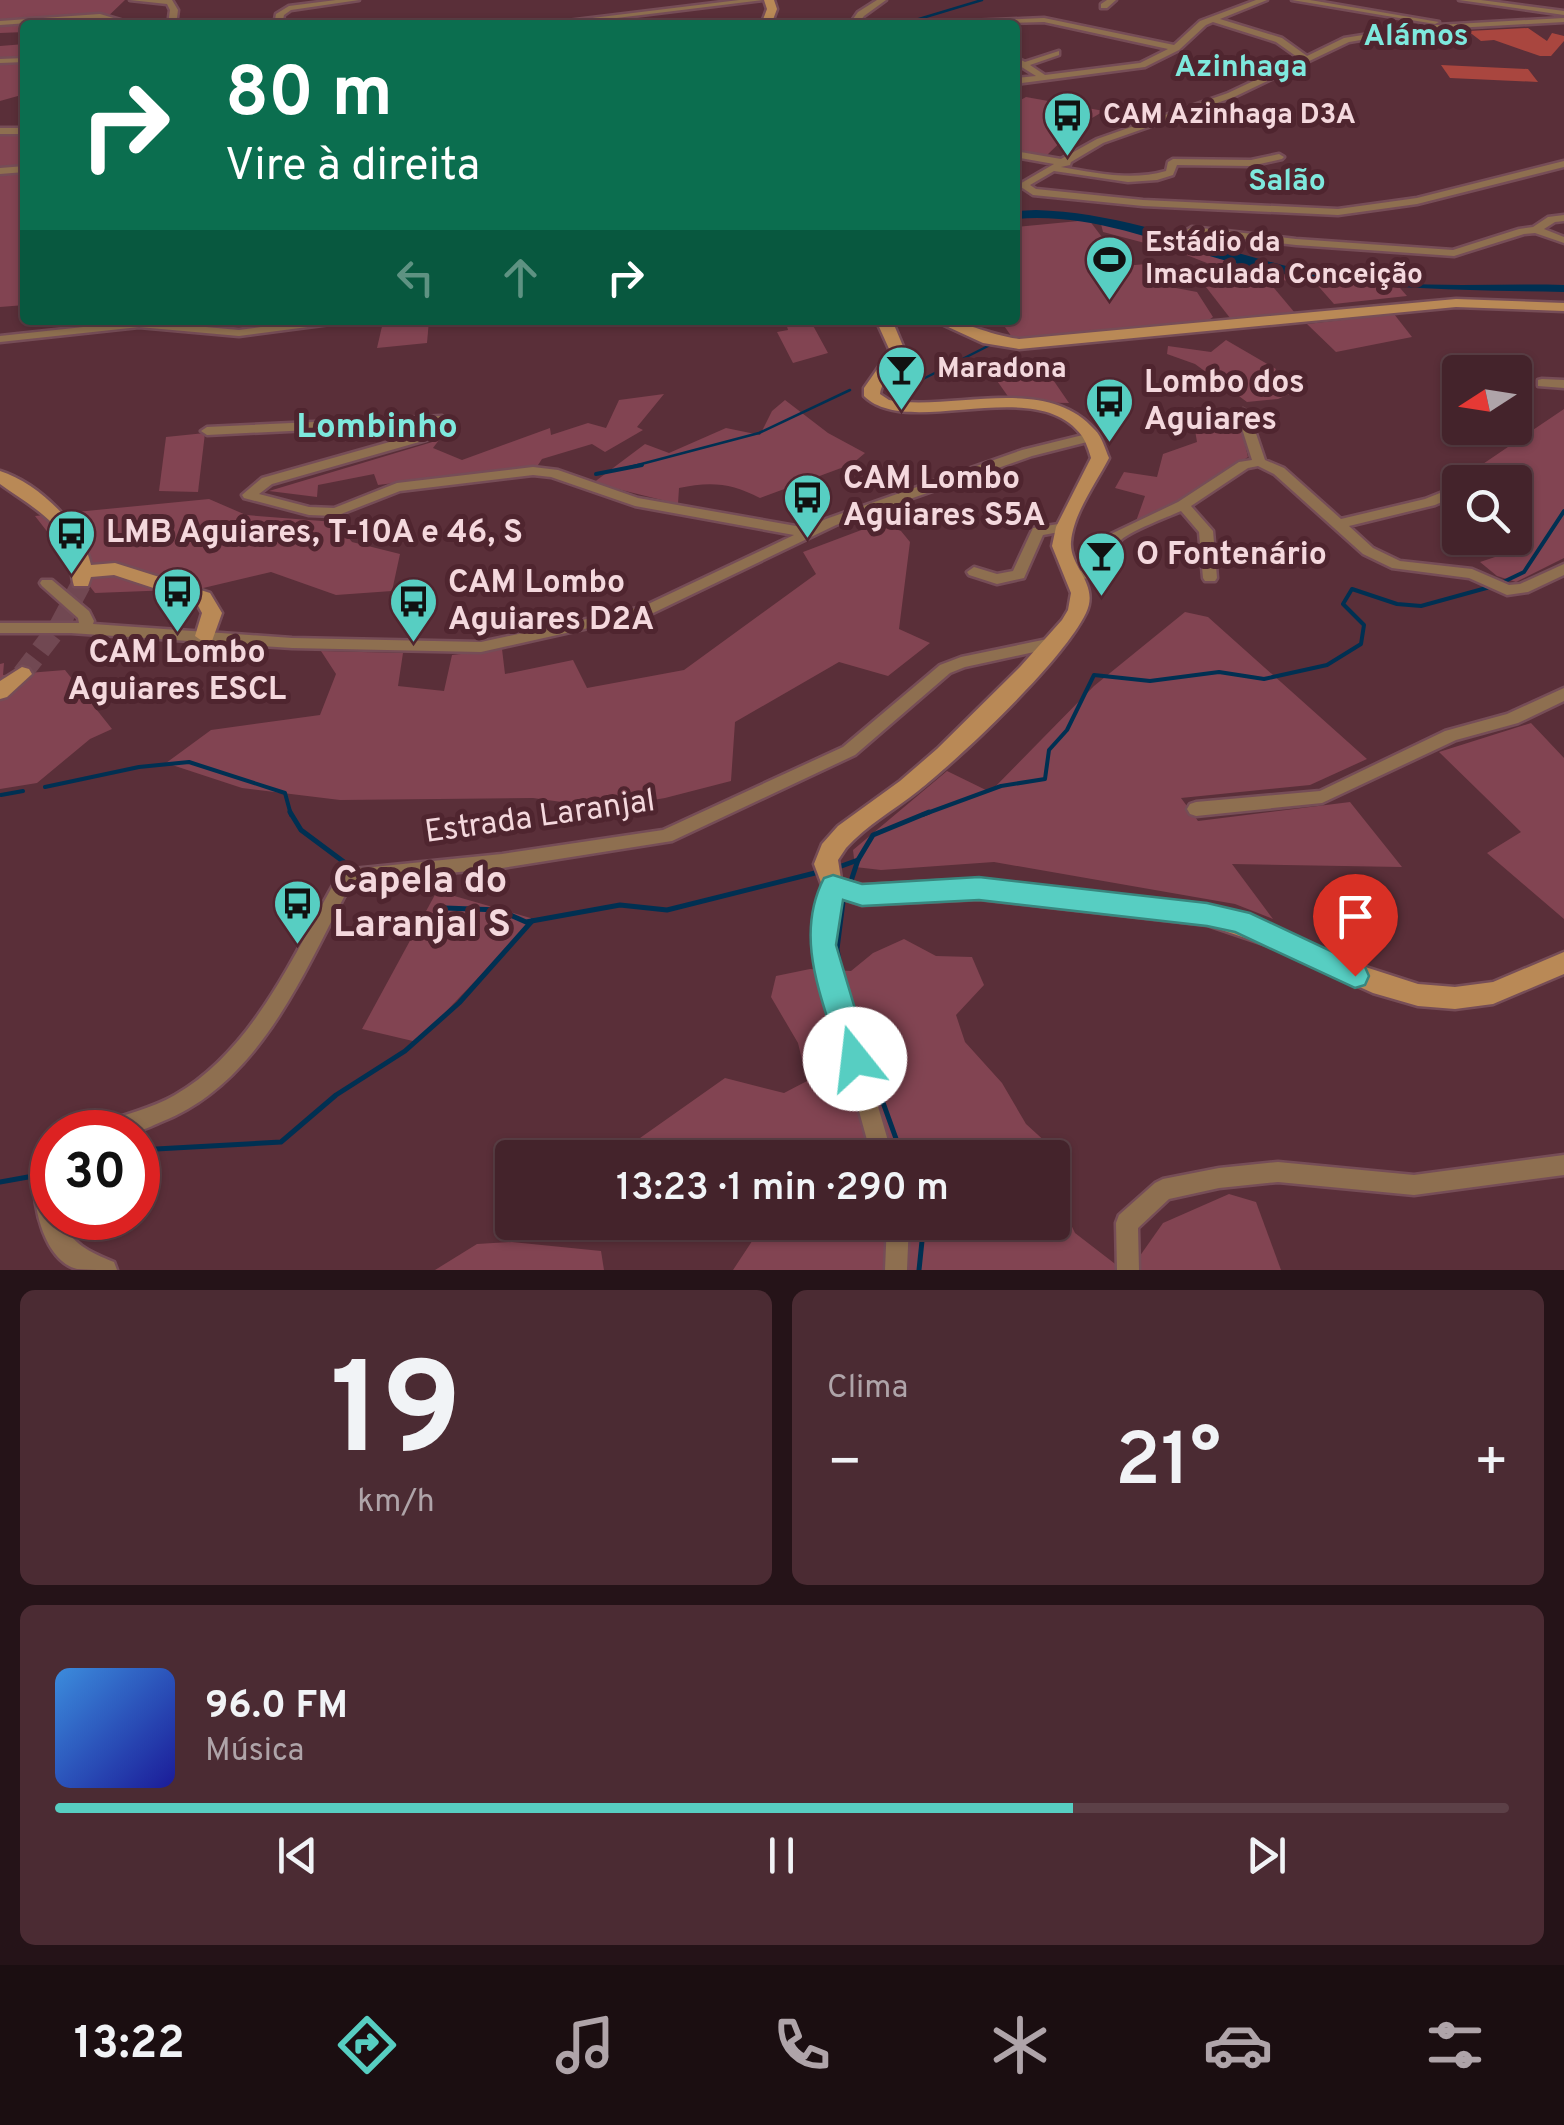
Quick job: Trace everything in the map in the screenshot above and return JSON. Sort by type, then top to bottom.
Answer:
[{"type":"main road","points":[[952,325],[988,340],[1018,344],[1456,302],[1564,307]]},
{"type":"main road","points":[[887,325],[900,352],[896,364],[872,388],[872,396],[880,402],[900,407],[1043,405],[1065,413],[1092,437],[1100,462],[1065,527],[1062,546],[1078,576],[1079,607],[1057,642],[911,785],[838,840],[826,862],[833,886],[862,895],[979,888],[1207,915],[1240,922],[1355,976],[1409,994],[1445,998],[1492,993],[1564,963]]},
{"type":"main road","points":[[3,479],[58,518],[78,547],[82,578],[115,570],[203,598],[212,613],[205,636]]},
{"type":"main road","points":[[0,692],[22,674]]},
{"type":"street","points":[[134,0],[169,2],[174,10],[173,20]]},
{"type":"street","points":[[279,20],[280,14],[289,8],[355,0]]},
{"type":"street","points":[[580,20],[759,0]]},
{"type":"street","points":[[857,20],[882,0]]},
{"type":"street","points":[[1020,80],[1131,68],[1176,48],[1211,19],[1263,0]]},
{"type":"street","points":[[1296,0],[1444,26]]},
{"type":"street","points":[[1463,0],[1564,17]]},
{"type":"street","points":[[1564,17],[1444,26],[1348,40],[1230,95],[1100,141],[1023,187],[1143,203],[1316,213],[1416,201],[1564,164]]},
{"type":"street","points":[[1211,19],[1272,38],[1304,58]]},
{"type":"street","points":[[1020,21],[1044,20],[1176,48]]},
{"type":"street","points":[[1253,43],[1272,38]]},
{"type":"street","points":[[1026,64],[1056,53]]},
{"type":"street","points":[[1020,61],[1044,78]]},
{"type":"street","points":[[1020,155],[1068,163]]},
{"type":"street","points":[[1056,169],[1110,178],[1159,177],[1170,173],[1173,162],[1251,163],[1279,157]]},
{"type":"street","points":[[1192,230],[1446,254],[1536,230],[1552,219],[1564,218]]},
{"type":"street","points":[[1536,230],[1564,240]]},
{"type":"street","points":[[0,339],[131,325]]},
{"type":"street","points":[[150,325],[236,334],[302,325]]},
{"type":"street","points":[[1542,384],[1564,384]]},
{"type":"street","points":[[1243,413],[1266,463],[1368,550],[1396,565],[1465,572],[1491,583],[1522,588],[1564,569]]},
{"type":"street","points":[[206,431],[243,424],[442,420],[435,431],[266,481],[248,495],[309,512],[336,512],[397,487],[534,471],[635,502],[809,532]]},
{"type":"street","points":[[0,628],[336,644],[480,646],[646,611],[809,532],[984,467],[1092,437]]},
{"type":"street","points":[[1078,576],[1091,572],[1116,537],[1182,505],[1244,465],[1266,463]]},
{"type":"street","points":[[1340,525],[1370,512],[1417,508],[1442,497]]},
{"type":"street","points":[[1182,505],[1206,531],[1210,578]]},
{"type":"street","points":[[974,572],[997,578],[1019,574],[1038,531],[1065,527]]},
{"type":"street","points":[[47,583],[84,614],[84,629]]},
{"type":"street","name":"Estrada Laranjal","points":[[160,1112],[208,1084],[267,1019],[338,892],[345,882],[359,874],[502,861],[666,836],[849,751],[946,669],[961,662],[1057,642]]},
{"type":"street","points":[[1196,809],[1322,797],[1451,736],[1512,720],[1564,694]]},
{"type":"street","points":[[833,886],[822,925],[822,945],[878,1140]]},
{"type":"street","points":[[1128,1270],[1127,1223],[1163,1190],[1219,1178],[1278,1172],[1414,1185],[1564,1165]]},
{"type":"street","points":[[59,1240],[76,1257],[106,1270]]},
{"type":"street","points":[[896,1270],[897,1240]]},
{"type":"shaded area","points":[[0,0],[125,0],[104,20],[20,20],[20,32],[0,33]]},
{"type":"shaded area","points":[[20,44],[20,95],[0,101],[0,46]]},
{"type":"shaded area","points":[[1026,97],[1104,111],[1075,128],[1046,156],[1020,153],[1020,100]]},
{"type":"shaded area","points":[[0,134],[20,134],[20,305],[0,307]]},
{"type":"shaded area","name":"Estádio da Imaculada Conceição","points":[[1089,220],[1124,266],[1157,263],[1176,288],[1197,292],[1213,317],[1206,322],[1014,340],[1004,325],[1020,325],[1020,227]]},
{"type":"shaded area","points":[[1101,224],[1257,268],[1318,280],[1400,288],[1407,296],[1334,304],[1319,287],[1217,267],[1179,252],[1103,232]]},
{"type":"shaded area","points":[[1268,281],[1295,313],[1230,318],[1206,287]]},
{"type":"shaded area","points":[[1394,314],[1412,337],[1336,352],[1307,324]]},
{"type":"shaded area","points":[[382,325],[429,325],[427,343],[377,348]]},
{"type":"shaded area","points":[[786,325],[813,325],[828,353],[793,363],[777,332],[788,330]]},
{"type":"shaded area","points":[[1226,340],[1276,369],[1271,378],[1299,390],[1278,399],[1247,402],[1195,364],[1167,354],[1168,346],[1211,352]]},
{"type":"shaded area","points":[[1047,371],[1069,403],[1012,402],[995,378]]},
{"type":"shaded area","points":[[664,394],[637,427],[643,430],[605,452],[592,444],[542,459],[538,465],[378,485],[374,474],[318,485],[317,497],[269,491],[439,440],[433,448],[462,460],[550,428],[551,435],[588,423],[606,428],[619,400]]},
{"type":"shaded area","points":[[785,400],[828,433],[865,453],[852,464],[760,498],[730,486],[701,484],[679,488],[678,504],[593,483],[645,444],[669,453],[726,428],[760,435],[772,411]]},
{"type":"shaded area","points":[[1564,409],[1564,558],[1516,582],[1497,576],[1480,562],[1501,555],[1532,555],[1532,465],[1481,465],[1511,445],[1532,445],[1532,431]]},
{"type":"shaded area","points":[[1193,418],[1239,418],[1248,457],[1183,502],[1134,527],[1145,496],[1115,488],[1124,472],[1157,477],[1163,454],[1197,442]]},
{"type":"shaded area","points":[[205,433],[198,492],[159,491],[166,437]]},
{"type":"shaded area","points":[[209,499],[246,515],[335,522],[352,542],[400,554],[392,591],[336,595],[271,572],[199,589],[95,593],[35,516]]},
{"type":"shaded area","points":[[880,523],[901,531],[910,542],[899,629],[930,643],[888,676],[839,662],[735,722],[731,781],[605,808],[533,798],[340,800],[242,788],[166,763],[211,730],[320,715],[336,674],[321,651],[403,653],[398,686],[444,691],[452,655],[502,649],[505,674],[573,660],[587,688],[684,670],[816,574],[803,552]]},
{"type":"shaded area","points":[[1185,612],[1208,617],[1367,759],[1310,785],[1181,798],[1198,821],[1350,802],[1402,867],[1232,864],[1273,919],[1235,904],[994,862],[881,870],[855,867],[853,850],[947,771],[990,792],[1094,686]]},
{"type":"shaded area","points":[[4,663],[3,675],[65,670],[112,729],[90,739],[37,783],[0,789],[0,664]]},
{"type":"shaded area","points":[[1531,723],[1564,758],[1564,919],[1487,853],[1521,832],[1439,752]]},
{"type":"shaded area","points":[[437,891],[534,919],[417,1042],[362,1029]]},
{"type":"shaded area","points":[[904,939],[936,956],[972,957],[984,985],[956,1015],[965,1042],[1002,1083],[1026,1124],[1044,1140],[639,1140],[725,1078],[784,1093],[807,1081],[798,1043],[771,997],[776,976],[810,969],[851,971],[873,953]]},
{"type":"shaded area","points":[[1229,1194],[1256,1202],[1281,1270],[1130,1270],[1163,1223]]},
{"type":"shaded area","points":[[1070,1223],[1075,1233],[1123,1270],[733,1270],[753,1240],[1070,1240]]},
{"type":"shaded area","points":[[512,1242],[601,1251],[604,1270],[435,1270],[477,1244]]},
{"type":"water","points":[[1020,211],[1110,219],[1291,267],[1356,280],[1564,285],[1564,292],[1419,288],[1310,278],[1241,265],[1114,228],[1049,218],[1020,219]]},
{"type":"building","points":[[1528,28],[1547,41],[1552,33],[1564,36],[1564,41],[1551,56],[1540,56],[1494,40],[1481,41],[1468,31]]},
{"type":"building","points":[[1441,65],[1528,69],[1538,82],[1450,78]]},
{"type":"waterway","points":[[916,20],[982,0]]},
{"type":"waterway","points":[[886,385],[921,380],[990,345]]},
{"type":"waterway","points":[[630,467],[759,433],[850,390]]},
{"type":"waterway","points":[[596,474],[642,465]]},
{"type":"waterway","points":[[1499,584],[1524,572],[1564,511]]},
{"type":"waterway","points":[[922,815],[1001,786],[1045,779],[1049,750],[1067,730],[1094,675],[1150,681],[1219,672],[1264,679],[1327,665],[1361,644],[1364,625],[1343,604],[1352,589],[1397,604],[1421,606],[1490,587]]},
{"type":"waterway","points":[[45,787],[139,767],[189,762],[285,793],[290,813]]},
{"type":"waterway","points":[[1,795],[23,791]]},
{"type":"waterway","points":[[858,860],[873,835],[929,812]]},
{"type":"waterway","points":[[290,813],[301,830],[352,868]]},
{"type":"waterway","points":[[836,868],[858,860]]},
{"type":"waterway","points":[[850,884],[858,860]]},
{"type":"waterway","points":[[445,908],[499,910],[526,922],[620,905],[667,910],[815,873]]},
{"type":"waterway","points":[[843,902],[837,949],[846,1000],[897,1140]]},
{"type":"waterway","points":[[160,1149],[281,1142],[336,1095],[405,1051],[459,1003],[532,921]]},
{"type":"waterway","points":[[0,1182],[28,1177]]},
{"type":"waterway","points":[[919,1270],[922,1240]]},
{"type":"tunnel","points":[[22,674],[59,626],[81,584]]},
{"type":"place","name":"CAM Azinhaga D3A","points":[[1068,158]]},
{"type":"place","name":"Estádio da Imaculada Conceição","points":[[1110,302]]},
{"type":"place","name":"Maradona","points":[[902,412]]},
{"type":"place","name":"Lombo dos Aguiares","points":[[1109,444]]},
{"type":"place","name":"CAM Lombo Aguiares S5A","points":[[808,540]]},
{"type":"place","name":"LMB Aguiares, T-10A e 46, S","points":[[71,576]]},
{"type":"place","name":"O Fontenário","points":[[1101,598]]},
{"type":"place","name":"CAM Lombo Aguiares ESCL","points":[[177,634]]},
{"type":"place","name":"CAM Lombo Aguiares D2A","points":[[413,644]]},
{"type":"place","name":"Capela do Laranjal S","points":[[298,946]]},
{"type":"district","name":"Alámos","points":[[1416,37]]},
{"type":"district","name":"Azinhaga","points":[[1241,68]]},
{"type":"district","name":"Salão","points":[[1287,182]]},
{"type":"district","name":"Lombinho","points":[[377,428]]},
{"type":"route","points":[[855,1059],[822,945],[822,925],[833,886],[862,895],[979,888],[1207,915],[1240,922],[1355,976]]}]
